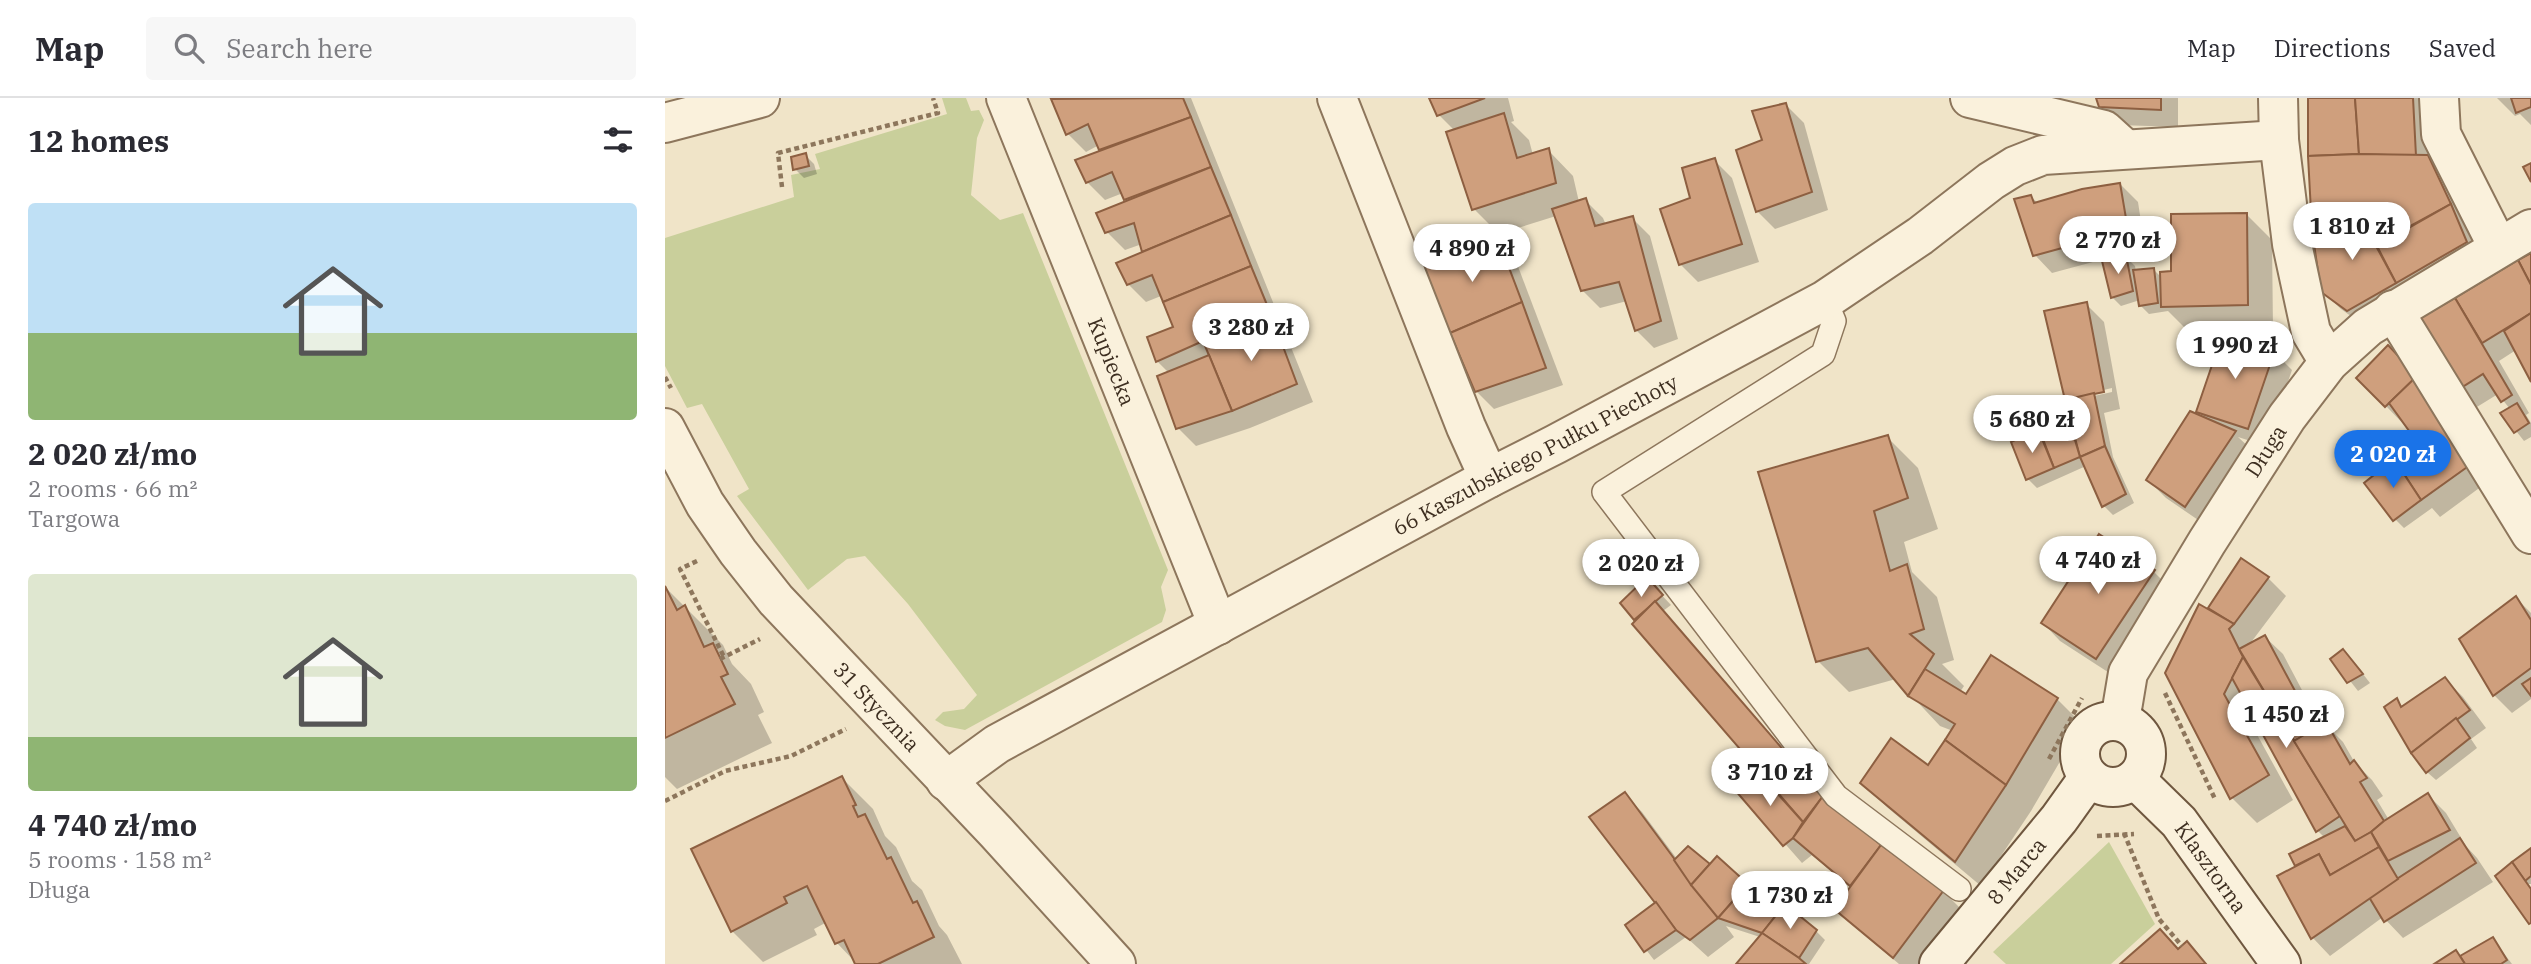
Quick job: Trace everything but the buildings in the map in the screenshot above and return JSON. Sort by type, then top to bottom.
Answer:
[{"type":"street","points":[[665,123],[761,98]]},
{"type":"street","name":"Kupiecka","points":[[1006,98],[1218,625]]},
{"type":"street","points":[[1337,98],[1466,427],[1489,478]]},
{"type":"street","points":[[1970,98],[2104,130],[2125,149]]},
{"type":"street","points":[[2278,98],[2279,140],[2292,244],[2311,332],[2329,362]]},
{"type":"street","points":[[2438,98],[2441,134],[2492,235]]},
{"type":"street","name":"66 Kaszubskiego Pułku Piechoty","points":[[946,781],[997,744],[1825,300],[1920,236],[2015,166],[2043,155],[2279,140]]},
{"type":"street","name":"Długa","points":[[2120,721],[2128,673],[2287,417],[2329,362],[2368,327],[2393,310],[2531,229]]},
{"type":"street","points":[[2393,310],[2531,534]]},
{"type":"street","name":"31 Stycznia","points":[[665,428],[705,504],[761,581],[1116,964]]},
{"type":"street","points":[[2109,720],[2120,721],[2140,734],[2147,757],[2136,779],[2112,788],[2100,785],[2089,777],[2080,759],[2084,738],[2099,724],[2109,720]]},
{"type":"street","name":"8 Marca","points":[[1939,964],[2059,819],[2089,777]]},
{"type":"street","name":"Klasztorna","points":[[2136,779],[2179,822],[2280,964]]},
{"type":"lane","points":[[1825,300],[1834,321],[1823,354],[1604,492],[1836,796],[1959,889]]},
{"type":"path","points":[[782,187],[778,153],[938,113],[933,98]]},
{"type":"path","points":[[680,569],[722,658],[764,636]]},
{"type":"path","points":[[2162,686],[2217,802]]},
{"type":"path","points":[[2048,760],[2085,692]]},
{"type":"path","points":[[665,801],[725,771],[791,756],[849,729]]},
{"type":"path","points":[[2124,833],[2159,919],[2182,946]]},
{"type":"green space","points":[[942,98],[966,98],[971,111],[979,110],[984,120],[977,138],[971,195],[1000,220],[1023,213],[1168,570],[1161,587],[1166,610],[1162,622],[965,730],[945,726],[935,720],[943,712],[964,709],[977,695],[908,604],[865,556],[847,559],[808,590],[737,496],[749,489],[702,404],[687,408],[665,366],[665,238],[794,197],[791,175],[820,169],[815,154],[947,114]]},
{"type":"green space","points":[[2109,842],[2155,924],[2111,964],[2006,964],[1993,952]]}]
